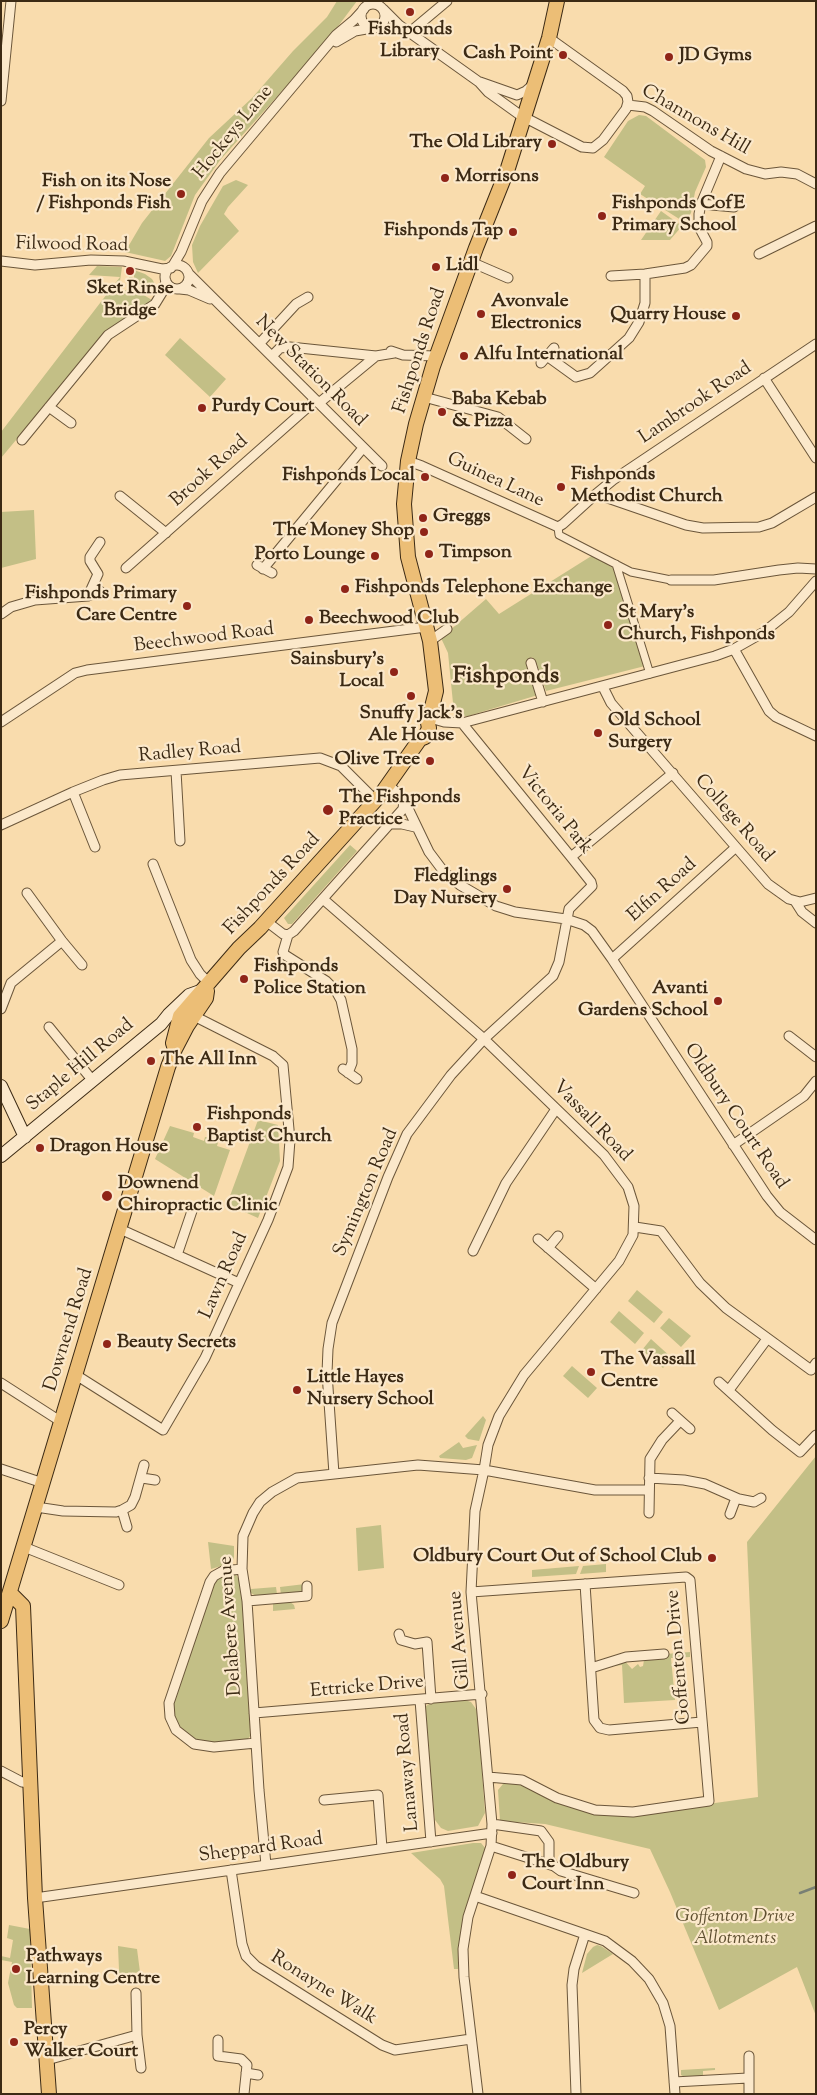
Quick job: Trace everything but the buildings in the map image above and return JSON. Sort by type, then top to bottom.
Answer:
[{"type":"main road","name":"Fishponds Road","points":[[187,1016],[206,998],[206,986],[389,785],[420,739],[425,737],[428,730],[436,691],[430,642],[408,558],[404,504],[408,461],[436,356],[506,176],[549,38],[557,1]]},
{"type":"main road","name":"Staple Hill Road","points":[[1,1156],[161,1024],[189,995],[206,986]]},
{"type":"main road","name":"Staple Hill Road","points":[[161,1024],[187,1016]]},
{"type":"main road","name":"Downend Road","points":[[1,1621],[60,1421],[76,1375],[175,1050],[173,1043],[187,1016]]},
{"type":"main road","points":[[1,1086],[25,1137]]},
{"type":"main road","points":[[10,1594],[23,1606],[35,1898],[49,2094]]},
{"type":"street","points":[[1,101],[11,1]]},
{"type":"street","points":[[410,32],[447,1]]},
{"type":"street","points":[[373,4],[381,6],[385,19],[375,28],[367,26],[363,21],[362,15],[366,6],[373,4]]},
{"type":"street","name":"Hockeys Lane","points":[[172,267],[202,201],[220,173],[336,35],[354,20],[366,6]]},
{"type":"street","name":"Hockeys Lane","points":[[381,6],[396,22],[479,82],[488,92],[524,117],[582,147],[591,149],[603,140],[628,105]]},
{"type":"street","name":"Hockeys Lane","points":[[318,56],[343,36],[361,29],[394,27],[410,32]]},
{"type":"street","name":"Channons Hill","points":[[549,38],[623,91],[628,98],[628,105],[646,107],[721,156],[757,173],[793,173],[804,176],[816,184]]},
{"type":"street","name":"Hockeys Lane","points":[[479,82],[517,95],[526,91],[534,84]]},
{"type":"street","points":[[611,276],[645,274],[688,267],[707,246],[698,223],[701,204],[721,156]]},
{"type":"street","points":[[701,204],[734,207]]},
{"type":"street","points":[[759,254],[816,226]]},
{"type":"street","name":"Hockeys Lane","points":[[186,271],[184,256],[187,236]]},
{"type":"street","name":"Filwood Road","points":[[1,261],[35,265],[91,260],[124,261],[160,269],[172,267]]},
{"type":"street","points":[[471,262],[508,278]]},
{"type":"street","name":"Filwood Road","points":[[143,264],[166,281]]},
{"type":"street","points":[[22,440],[108,335],[121,325],[152,311],[187,283],[186,271],[178,266],[172,267],[166,273],[163,291],[155,304],[134,319]]},
{"type":"street","name":"New Station Road","points":[[186,271],[382,466]]},
{"type":"street","points":[[554,348],[544,360],[576,377],[590,373],[629,338],[639,322],[645,304],[645,274]]},
{"type":"street","points":[[166,281],[171,287],[179,289]]},
{"type":"street","name":"New Station Road","points":[[179,289],[190,290],[215,301]]},
{"type":"street","points":[[260,343],[296,304],[308,297]]},
{"type":"street","name":"Lambrook Road","points":[[558,527],[613,480],[816,344]]},
{"type":"street","points":[[272,356],[280,348],[290,347],[376,356],[392,352],[403,355],[436,356]]},
{"type":"street","name":"Brook Road","points":[[126,568],[317,402],[364,363],[376,356]]},
{"type":"street","points":[[764,378],[816,458]]},
{"type":"street","points":[[424,397],[498,417],[526,439]]},
{"type":"street","points":[[50,406],[71,423]]},
{"type":"street","points":[[264,569],[364,448]]},
{"type":"street","name":"Guinea Lane","points":[[408,461],[558,527],[559,535],[631,572],[672,580]]},
{"type":"street","points":[[596,494],[686,525],[703,528],[759,527],[772,523],[816,497]]},
{"type":"street","points":[[120,496],[166,533]]},
{"type":"street","points":[[88,596],[98,574],[90,561],[90,557],[100,542]]},
{"type":"street","points":[[616,564],[650,674]]},
{"type":"street","points":[[672,580],[714,580],[798,568],[816,569]]},
{"type":"street","points":[[429,721],[462,723],[603,687],[734,649],[764,632],[789,612],[816,581]]},
{"type":"street","points":[[1,614],[11,608],[35,600],[88,596],[100,591]]},
{"type":"street","name":"Beechwood Road","points":[[1,722],[75,673],[87,670],[426,627]]},
{"type":"street","points":[[430,642],[447,629]]},
{"type":"street","points":[[734,649],[769,711],[776,717],[816,736]]},
{"type":"street","points":[[531,664],[543,702]]},
{"type":"street","name":"College Road","points":[[603,687],[612,703],[735,848],[768,884],[795,901],[802,912],[816,923]]},
{"type":"street","name":"Victoria Park","points":[[462,723],[591,882],[592,886],[571,905],[566,919]]},
{"type":"street","name":"Radley Road","points":[[2,823],[73,792],[120,775],[320,758],[341,766],[375,800]]},
{"type":"street","points":[[176,770],[180,841]]},
{"type":"street","points":[[571,857],[672,773]]},
{"type":"street","points":[[356,1079],[346,1071],[352,1062],[352,1049],[341,1000],[336,991],[326,981],[283,952],[288,935],[294,931],[403,809],[404,800],[389,785]]},
{"type":"street","points":[[73,792],[95,847]]},
{"type":"street","name":"Oldbury Court Road","points":[[404,800],[415,827],[429,852],[444,872],[477,897],[515,912],[566,919],[588,928],[596,936],[776,1208],[816,1240]]},
{"type":"street","points":[[390,824],[415,827]]},
{"type":"street","name":"Elfin Road","points":[[612,959],[735,848]]},
{"type":"street","points":[[153,864],[191,960],[206,986]]},
{"type":"street","points":[[27,893],[82,965]]},
{"type":"street","points":[[795,901],[800,902],[816,898]]},
{"type":"street","name":"Vassall Road","points":[[323,899],[484,1038],[617,1170],[628,1187],[634,1206],[635,1228]]},
{"type":"street","name":"Symington Road","points":[[334,1474],[327,1373],[332,1323],[388,1177],[408,1134],[431,1101],[484,1038],[554,976],[559,962],[566,919]]},
{"type":"street","points":[[266,921],[279,932],[288,935]]},
{"type":"street","points":[[1,1009],[11,983],[62,941]]},
{"type":"street","name":"Lawn Road","points":[[76,1375],[164,1430],[205,1358],[268,1220],[288,1167],[290,1140],[283,1065],[273,1056],[187,1016]]},
{"type":"street","points":[[49,1027],[93,1081]]},
{"type":"street","points":[[789,1036],[816,1057]]},
{"type":"street","points":[[733,1145],[804,1096],[816,1081]]},
{"type":"street","points":[[473,1251],[502,1190],[556,1109]]},
{"type":"street","points":[[177,1255],[193,1208]]},
{"type":"street","points":[[635,1228],[661,1231],[687,1268],[707,1291],[736,1316],[768,1339],[813,1367]]},
{"type":"street","name":"Gill Avenue","points":[[478,2094],[470,2039],[463,1949],[468,1917],[491,1846],[492,1829],[482,1694],[471,1592],[475,1511],[488,1445],[504,1408],[525,1374],[619,1261],[635,1228]]},
{"type":"street","points":[[120,1229],[239,1284]]},
{"type":"street","points":[[548,1248],[558,1236]]},
{"type":"street","points":[[538,1240],[596,1289]]},
{"type":"street","points":[[730,1390],[768,1339]]},
{"type":"street","points":[[719,1382],[772,1430],[800,1452],[816,1434]]},
{"type":"street","points":[[1,1383],[60,1421]]},
{"type":"street","points":[[672,1413],[690,1429]]},
{"type":"street","points":[[649,1513],[649,1465],[653,1453],[662,1440],[680,1421]]},
{"type":"street","points":[[36,1507],[63,1511],[116,1512],[122,1510],[130,1505],[142,1478],[144,1465]]},
{"type":"street","name":"Delabere Avenue","points":[[266,1865],[259,1790],[247,1600],[242,1569],[243,1536],[252,1513],[260,1502],[272,1492],[297,1478],[418,1465],[484,1470],[595,1490],[649,1490]]},
{"type":"street","points":[[1,1469],[43,1483]]},
{"type":"street","points":[[142,1478],[155,1480]]},
{"type":"street","points":[[649,1478],[684,1480],[705,1484],[736,1498],[754,1502],[761,1498]]},
{"type":"street","points":[[730,1514],[736,1498]]},
{"type":"street","points":[[122,1510],[127,1527]]},
{"type":"street","points":[[24,1547],[119,1585]]},
{"type":"street","points":[[242,1569],[223,1571],[214,1576],[210,1582],[169,1702],[170,1717],[176,1730],[194,1744],[214,1747],[256,1743]]},
{"type":"street","name":"Goffenton Drive","points":[[471,1592],[686,1577],[690,1580],[702,1722],[712,1801],[633,1812],[595,1810],[557,1798],[522,1780],[488,1777]]},
{"type":"street","points":[[585,1584],[594,1720],[600,1728],[609,1730],[702,1722]]},
{"type":"street","points":[[247,1600],[308,1601],[307,1586]]},
{"type":"street","points":[[399,1634],[401,1640],[415,1644],[427,1642],[431,1699]]},
{"type":"street","points":[[591,1668],[626,1657],[664,1654]]},
{"type":"street","name":"Ettricke Drive","points":[[254,1713],[482,1694]]},
{"type":"street","name":"Lanaway Road","points":[[420,1700],[431,1842]]},
{"type":"street","points":[[1,1771],[22,1782],[30,1783]]},
{"type":"street","points":[[324,1800],[378,1795],[382,1848]]},
{"type":"street","name":"Sheppard Road","points":[[35,1898],[431,1842],[492,1829],[541,1831],[549,1842],[549,1859],[554,1866]]},
{"type":"street","points":[[491,1846],[554,1866],[561,1871],[634,1893]]},
{"type":"street","name":"Ronayne Walk","points":[[231,1870],[242,1944],[246,1956],[256,1966],[382,2045],[395,2050],[470,2039]]},
{"type":"street","points":[[475,1896],[605,1941],[636,1966],[656,1990],[663,2003],[670,2026],[675,2094]]},
{"type":"street","points":[[576,2094],[572,1985],[585,1934]]},
{"type":"street","points":[[136,1993],[137,2035],[141,2068]]},
{"type":"street","points":[[47,2060],[137,2035]]},
{"type":"street","points":[[218,2040],[218,2056],[241,2058],[247,2066],[244,2094]]},
{"type":"street","points":[[749,2056],[749,2094]]},
{"type":"street","points":[[246,2074],[258,2075]]},
{"type":"street","points":[[674,2082],[748,2078]]},
{"type":"green space","points":[[337,1],[357,1],[327,41],[221,159],[195,195],[171,256],[165,261],[125,252],[142,223],[209,138],[252,98],[293,51],[327,17]]},
{"type":"green space","points":[[639,115],[646,116],[705,160],[706,167],[695,192],[691,213],[684,222],[640,194],[645,186],[604,157],[628,121]]},
{"type":"green space","points":[[236,180],[248,185],[224,214],[239,231],[198,273],[193,262],[192,245],[200,226],[223,186]]},
{"type":"green space","points":[[661,211],[682,226],[670,240],[641,240]]},
{"type":"green space","points":[[97,266],[122,267],[119,288],[123,291],[132,288],[152,300],[107,331],[1,458],[1,432],[120,277],[89,275]]},
{"type":"green space","points":[[134,270],[152,279],[156,286],[154,293],[129,279],[129,276],[134,278]]},
{"type":"green space","points":[[180,338],[226,379],[210,397],[165,355]]},
{"type":"green space","points":[[34,510],[36,559],[1,568],[1,512]]},
{"type":"green space","points":[[593,555],[616,570],[623,602],[645,666],[546,691],[537,664],[532,657],[527,662],[538,695],[468,716],[461,716],[453,703],[448,653],[441,638],[486,599],[499,614]]},
{"type":"green space","points":[[350,845],[357,851],[292,924],[288,924],[284,918]]},
{"type":"green space","points":[[258,1120],[278,1125],[280,1161],[258,1218],[227,1204]]},
{"type":"green space","points":[[170,1126],[194,1133],[193,1137],[204,1141],[205,1137],[219,1139],[217,1146],[230,1150],[214,1196],[155,1159]]},
{"type":"green space","points":[[637,1290],[663,1312],[654,1323],[628,1301]]},
{"type":"green space","points":[[619,1311],[644,1333],[635,1344],[610,1322]]},
{"type":"green space","points":[[669,1318],[691,1336],[681,1347],[660,1328]]},
{"type":"green space","points":[[651,1339],[672,1358],[663,1368],[642,1350]]},
{"type":"green space","points":[[572,1366],[597,1388],[588,1398],[563,1376]]},
{"type":"green space","points":[[483,1416],[486,1420],[479,1441],[468,1439],[465,1436]]},
{"type":"green space","points":[[459,1442],[463,1448],[477,1445],[472,1458],[466,1460],[440,1458],[439,1456]]},
{"type":"green space","name":"Goffenton Drive Allotments","points":[[816,1456],[816,2016],[797,1967],[719,2010],[650,1849],[545,1824],[500,1821],[498,1790],[503,1784],[516,1782],[545,1796],[629,1815],[758,1797],[747,1542]]},
{"type":"green space","points":[[381,1525],[384,1568],[358,1571],[356,1528]]},
{"type":"green space","points":[[208,1542],[234,1546],[232,1563],[211,1569]]},
{"type":"green space","points":[[606,1564],[606,1572],[580,1574],[583,1566]]},
{"type":"green space","points":[[579,1566],[576,1574],[532,1577],[532,1570]]},
{"type":"green space","points":[[232,1573],[241,1582],[251,1735],[248,1739],[241,1741],[205,1743],[194,1740],[179,1728],[173,1713],[173,1704],[216,1579],[220,1575]]},
{"type":"green space","points":[[305,1584],[303,1592],[281,1595],[280,1587]]},
{"type":"green space","points":[[276,1587],[277,1594],[258,1597],[251,1593],[251,1589]]},
{"type":"green space","points":[[289,1601],[294,1605],[295,1609],[273,1611],[273,1602]]},
{"type":"green space","points":[[690,1652],[690,1657],[671,1658],[675,1700],[624,1703],[622,1665],[614,1666],[613,1664],[623,1659],[632,1669],[638,1664],[640,1667],[643,1666],[644,1660],[666,1658],[666,1654]]},
{"type":"green space","points":[[465,1700],[471,1702],[478,1716],[485,1813],[478,1826],[448,1831],[441,1828],[435,1820],[424,1715],[426,1706],[432,1702]]},
{"type":"green space","points":[[481,1843],[486,1849],[462,1925],[458,1969],[454,1969],[444,1886],[440,1879],[411,1853]]},
{"type":"green space","points":[[9,1925],[30,1929],[32,2008],[17,2008],[14,2005],[8,1983],[12,1962],[1,1960],[1,1956],[10,1958],[13,1940],[7,1938]]},
{"type":"green space","points":[[597,1945],[613,1954],[582,1973],[587,1954]]},
{"type":"green space","points":[[118,1946],[137,1949],[140,1972],[117,1976],[117,1970],[119,1970]]},
{"type":"green space","points":[[715,2068],[715,2070],[703,2071],[703,2077],[686,2078],[681,2075],[681,2070]]},
{"type":"waterway","points":[[800,1893],[816,1887]]},
{"type":"place","name":"Fishponds Library","points":[[410,12]]},
{"type":"place","name":"Cash Point","points":[[563,55]]},
{"type":"place","name":"JD Gyms","points":[[669,57]]},
{"type":"place","name":"The Old Library","points":[[552,144]]},
{"type":"place","name":"Morrisons","points":[[445,178]]},
{"type":"place","name":"Fish on its Nose / Fishponds Fish","points":[[181,194]]},
{"type":"place","name":"Fishponds CofE Primary School","points":[[602,216]]},
{"type":"place","name":"Fishponds Tap","points":[[513,232]]},
{"type":"place","name":"Lidl","points":[[436,267]]},
{"type":"place","name":"Sket Rinse Bridge","points":[[130,271]]},
{"type":"place","name":"Avonvale Electronics","points":[[481,314]]},
{"type":"place","name":"Quarry House","points":[[736,316]]},
{"type":"place","name":"Alfu International","points":[[464,356]]},
{"type":"place","name":"Purdy Court","points":[[202,408]]},
{"type":"place","name":"Baba Kebab & Pizza","points":[[442,412]]},
{"type":"place","name":"Fishponds Local","points":[[425,477]]},
{"type":"place","name":"Fishponds Methodist Church","points":[[561,487]]},
{"type":"place","name":"Greggs","points":[[423,518]]},
{"type":"place","name":"The Money Shop","points":[[424,532]]},
{"type":"place","name":"Timpson","points":[[429,554]]},
{"type":"place","name":"Porto Lounge","points":[[375,556]]},
{"type":"place","name":"Fishponds Telephone Exchange","points":[[345,589]]},
{"type":"place","name":"Fishponds Primary Care Centre","points":[[187,606]]},
{"type":"place","name":"Beechwood Club","points":[[309,620]]},
{"type":"place","name":"St Mary's Church, Fishponds","points":[[608,625]]},
{"type":"place","name":"Sainsbury's Local","points":[[394,672]]},
{"type":"place","name":"Snuffy Jack's Ale House","points":[[411,696]]},
{"type":"place","name":"Old School Surgery","points":[[598,733]]},
{"type":"place","name":"Olive Tree","points":[[430,761]]},
{"type":"place","name":"The Fishponds Practice","points":[[328,810]]},
{"type":"place","name":"Fledglings Day Nursery","points":[[507,889]]},
{"type":"place","name":"Fishponds Police Station","points":[[244,979]]},
{"type":"place","name":"Avanti Gardens School","points":[[718,1001]]},
{"type":"place","name":"The All Inn","points":[[151,1061]]},
{"type":"place","name":"Fishponds Baptist Church","points":[[197,1127]]},
{"type":"place","name":"Dragon House","points":[[40,1148]]},
{"type":"place","name":"Downend Chiropractic Clinic","points":[[107,1196]]},
{"type":"place","name":"Beauty Secrets","points":[[107,1344]]},
{"type":"place","name":"The Vassall Centre","points":[[591,1372]]},
{"type":"place","name":"Little Hayes Nursery School","points":[[297,1390]]},
{"type":"place","name":"Oldbury Court Out of School Club","points":[[712,1558]]},
{"type":"place","name":"The Oldbury Court Inn","points":[[512,1875]]},
{"type":"place","name":"Pathways Learning Centre","points":[[16,1969]]},
{"type":"place","name":"Percy Walker Court","points":[[14,2042]]},
{"type":"district","name":"Fishponds","points":[[506,678]]}]
